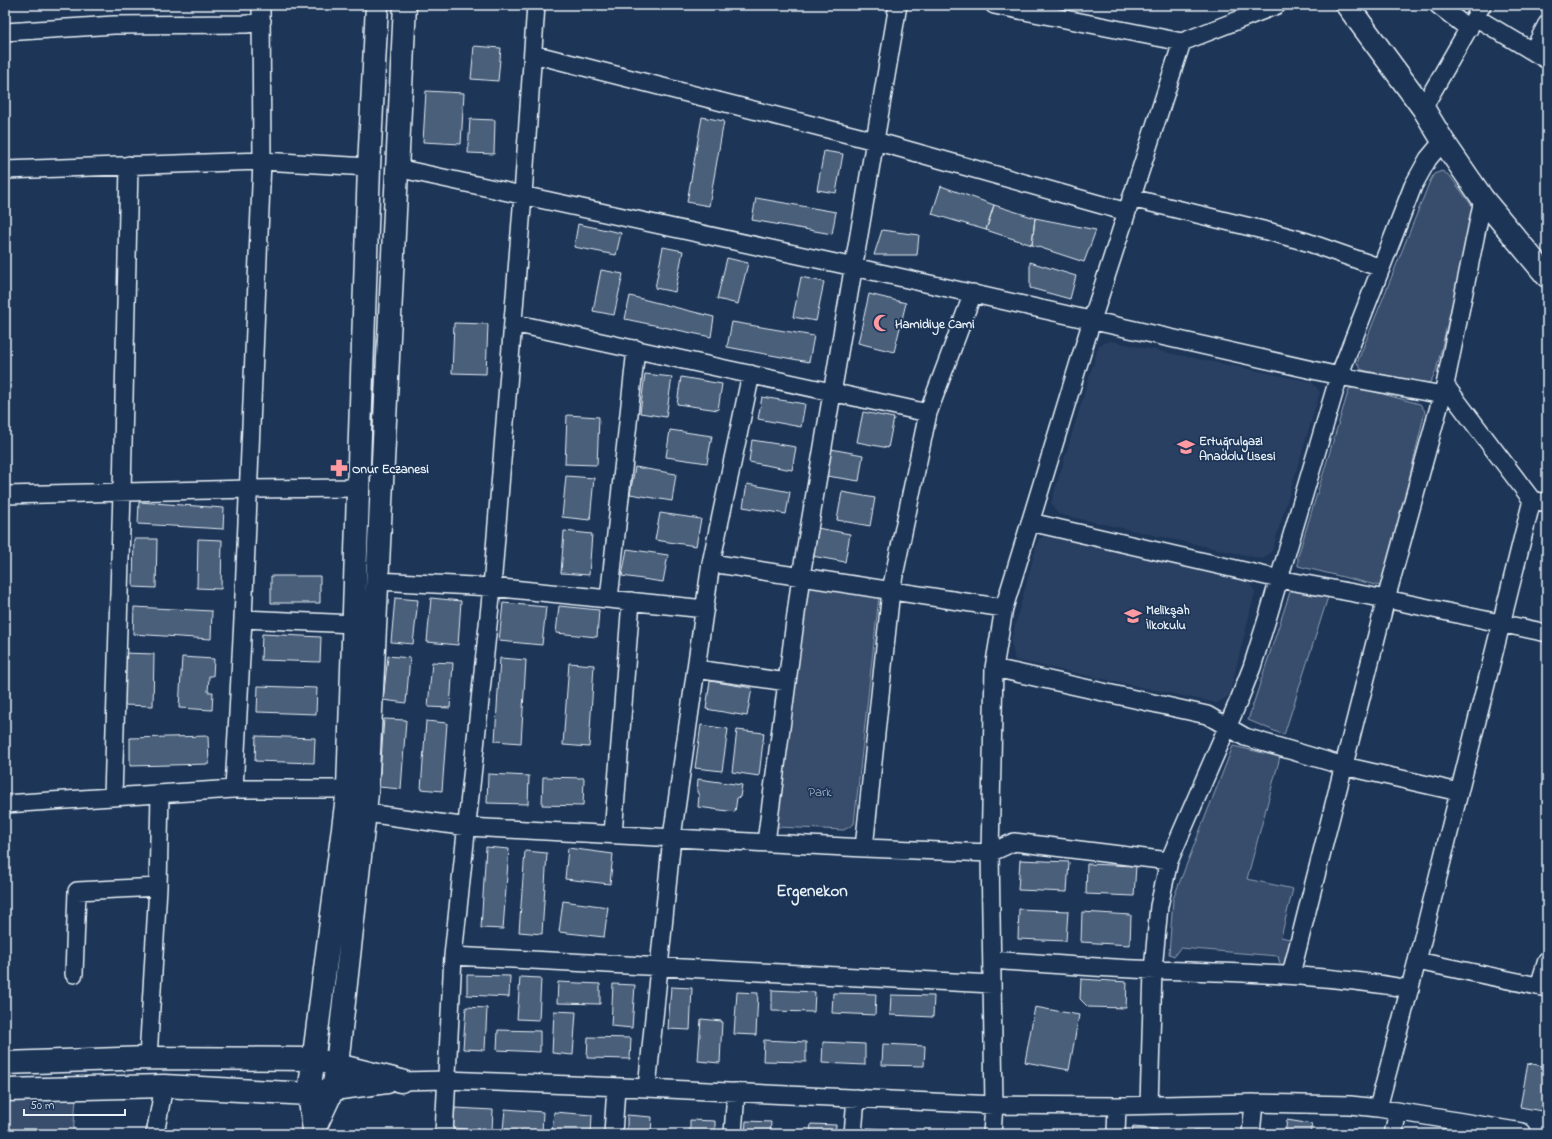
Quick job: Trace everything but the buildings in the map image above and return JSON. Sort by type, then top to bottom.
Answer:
[{"type":"main road","points":[[314,1132],[309,1094],[313,1059],[357,802],[354,624],[369,167],[377,5]]},
{"type":"main road","points":[[314,1132],[333,1088],[337,1065],[357,802],[377,581],[406,5]]},
{"type":"main road","points":[[1347,5],[1423,108],[1443,141],[1483,199],[1547,276]]},
{"type":"main road","points":[[5,1062],[148,1058],[313,1059],[401,1081]]},
{"type":"main road","points":[[5,1090],[164,1086],[309,1094],[333,1088],[401,1081]]},
{"type":"street","points":[[444,1134],[454,956],[492,588],[523,195],[536,5]]},
{"type":"street","points":[[766,842],[801,576],[898,5]]},
{"type":"street","points":[[994,5],[1182,42],[1277,5]]},
{"type":"street","points":[[1438,5],[1475,17],[1547,60]]},
{"type":"street","points":[[5,32],[114,24],[247,24],[261,13]]},
{"type":"street","points":[[234,789],[249,488],[262,161],[261,13]]},
{"type":"street","points":[[1423,108],[1475,17]]},
{"type":"street","points":[[1532,51],[1547,24]]},
{"type":"street","points":[[992,1134],[994,1105],[990,853],[994,668],[1004,608],[1092,320],[1182,42]]},
{"type":"street","points":[[533,54],[1129,205],[1300,240],[1381,268]]},
{"type":"street","points":[[1149,1105],[1153,970],[1159,906],[1169,861],[1252,667],[1339,376],[1413,186],[1428,159],[1443,141]]},
{"type":"street","points":[[5,170],[262,161],[369,167]]},
{"type":"street","points":[[113,796],[122,492],[129,165]]},
{"type":"street","points":[[397,168],[854,266],[1339,376],[1444,390],[1539,502],[1501,624],[1410,989],[1378,1108]]},
{"type":"street","points":[[1290,974],[1386,600],[1444,390],[1483,199]]},
{"type":"street","points":[[864,848],[891,590],[928,413],[973,293]]},
{"type":"street","points":[[513,323],[928,413]]},
{"type":"street","points":[[609,599],[636,350]]},
{"type":"street","points":[[647,1088],[672,837],[711,563],[751,374]]},
{"type":"street","points":[[5,495],[249,488],[358,488]]},
{"type":"street","points":[[1030,522],[1279,579],[1547,633]]},
{"type":"street","points":[[711,563],[1004,608]]},
{"type":"street","points":[[377,581],[492,588],[705,609]]},
{"type":"street","points":[[613,834],[631,601]]},
{"type":"street","points":[[243,619],[354,624]]},
{"type":"street","points":[[994,668],[1207,715],[1245,737],[1344,766],[1459,792]]},
{"type":"street","points":[[696,669],[787,682]]},
{"type":"street","points":[[5,804],[234,789],[357,802],[468,827],[864,848],[990,853],[1014,842],[1169,861]]},
{"type":"street","points":[[148,1058],[158,887],[160,794]]},
{"type":"street","points":[[74,974],[77,891],[158,887]]},
{"type":"street","points":[[454,956],[659,968],[992,984]]},
{"type":"street","points":[[992,960],[1153,970],[1290,974],[1372,982],[1410,989]]},
{"type":"street","points":[[1417,961],[1543,987],[1547,960]]},
{"type":"street","points":[[401,1081],[446,1080],[647,1088],[994,1105],[1117,1106],[1254,1103],[1350,1105],[1378,1108],[1527,1133]]},
{"type":"street","points":[[155,1134],[164,1086]]},
{"type":"street","points":[[613,1134],[616,1087]]},
{"type":"street","points":[[733,1134],[736,1092]]},
{"type":"street","points":[[853,1134],[856,1098]]},
{"type":"street","points":[[1251,1134],[1254,1103]]},
{"type":"street","points":[[1116,1134],[1117,1106]]},
{"type":"street","points":[[1393,1134],[1398,1112]]},
{"type":"shaded area","name":"Ertuğrulgazi Anadolu Lisesi","points":[[1110,341],[1312,382],[1320,392],[1272,551],[1263,559],[1058,514],[1051,503],[1099,345]]},
{"type":"shaded area","name":"Melikşah İlkokulu","points":[[1050,533],[1247,579],[1255,592],[1229,696],[1216,703],[1015,660],[1011,641],[1038,540]]},
{"type":"green space","points":[[1442,171],[1450,176],[1475,210],[1436,371],[1431,381],[1427,384],[1362,370],[1357,363],[1430,181],[1434,174]]},
{"type":"green space","points":[[1356,387],[1420,404],[1425,411],[1384,587],[1298,566],[1298,556],[1349,389]]},
{"type":"green space","name":"Park","points":[[807,587],[879,596],[854,824],[844,830],[777,827]]},
{"type":"green space","points":[[1291,589],[1328,597],[1284,735],[1248,720]]},
{"type":"green space","points":[[1233,746],[1280,757],[1247,879],[1293,889],[1281,937],[1294,940],[1288,963],[1280,964],[1278,956],[1180,948],[1174,956],[1169,954],[1173,899]]},
{"type":"green space","points":[[76,1099],[73,1134],[5,1134],[5,1101]]},
{"type":"place","name":"Hamidiye Cami","points":[[882,323]]},
{"type":"place","name":"Ertuğrulgazi Anadolu Lisesi","points":[[1186,447]]},
{"type":"place","name":"Onur Eczanesi","points":[[339,468]]},
{"type":"place","name":"Melikşah İlkokulu","points":[[1133,616]]},
{"type":"district","name":"Ergenekon","points":[[812,890]]}]
